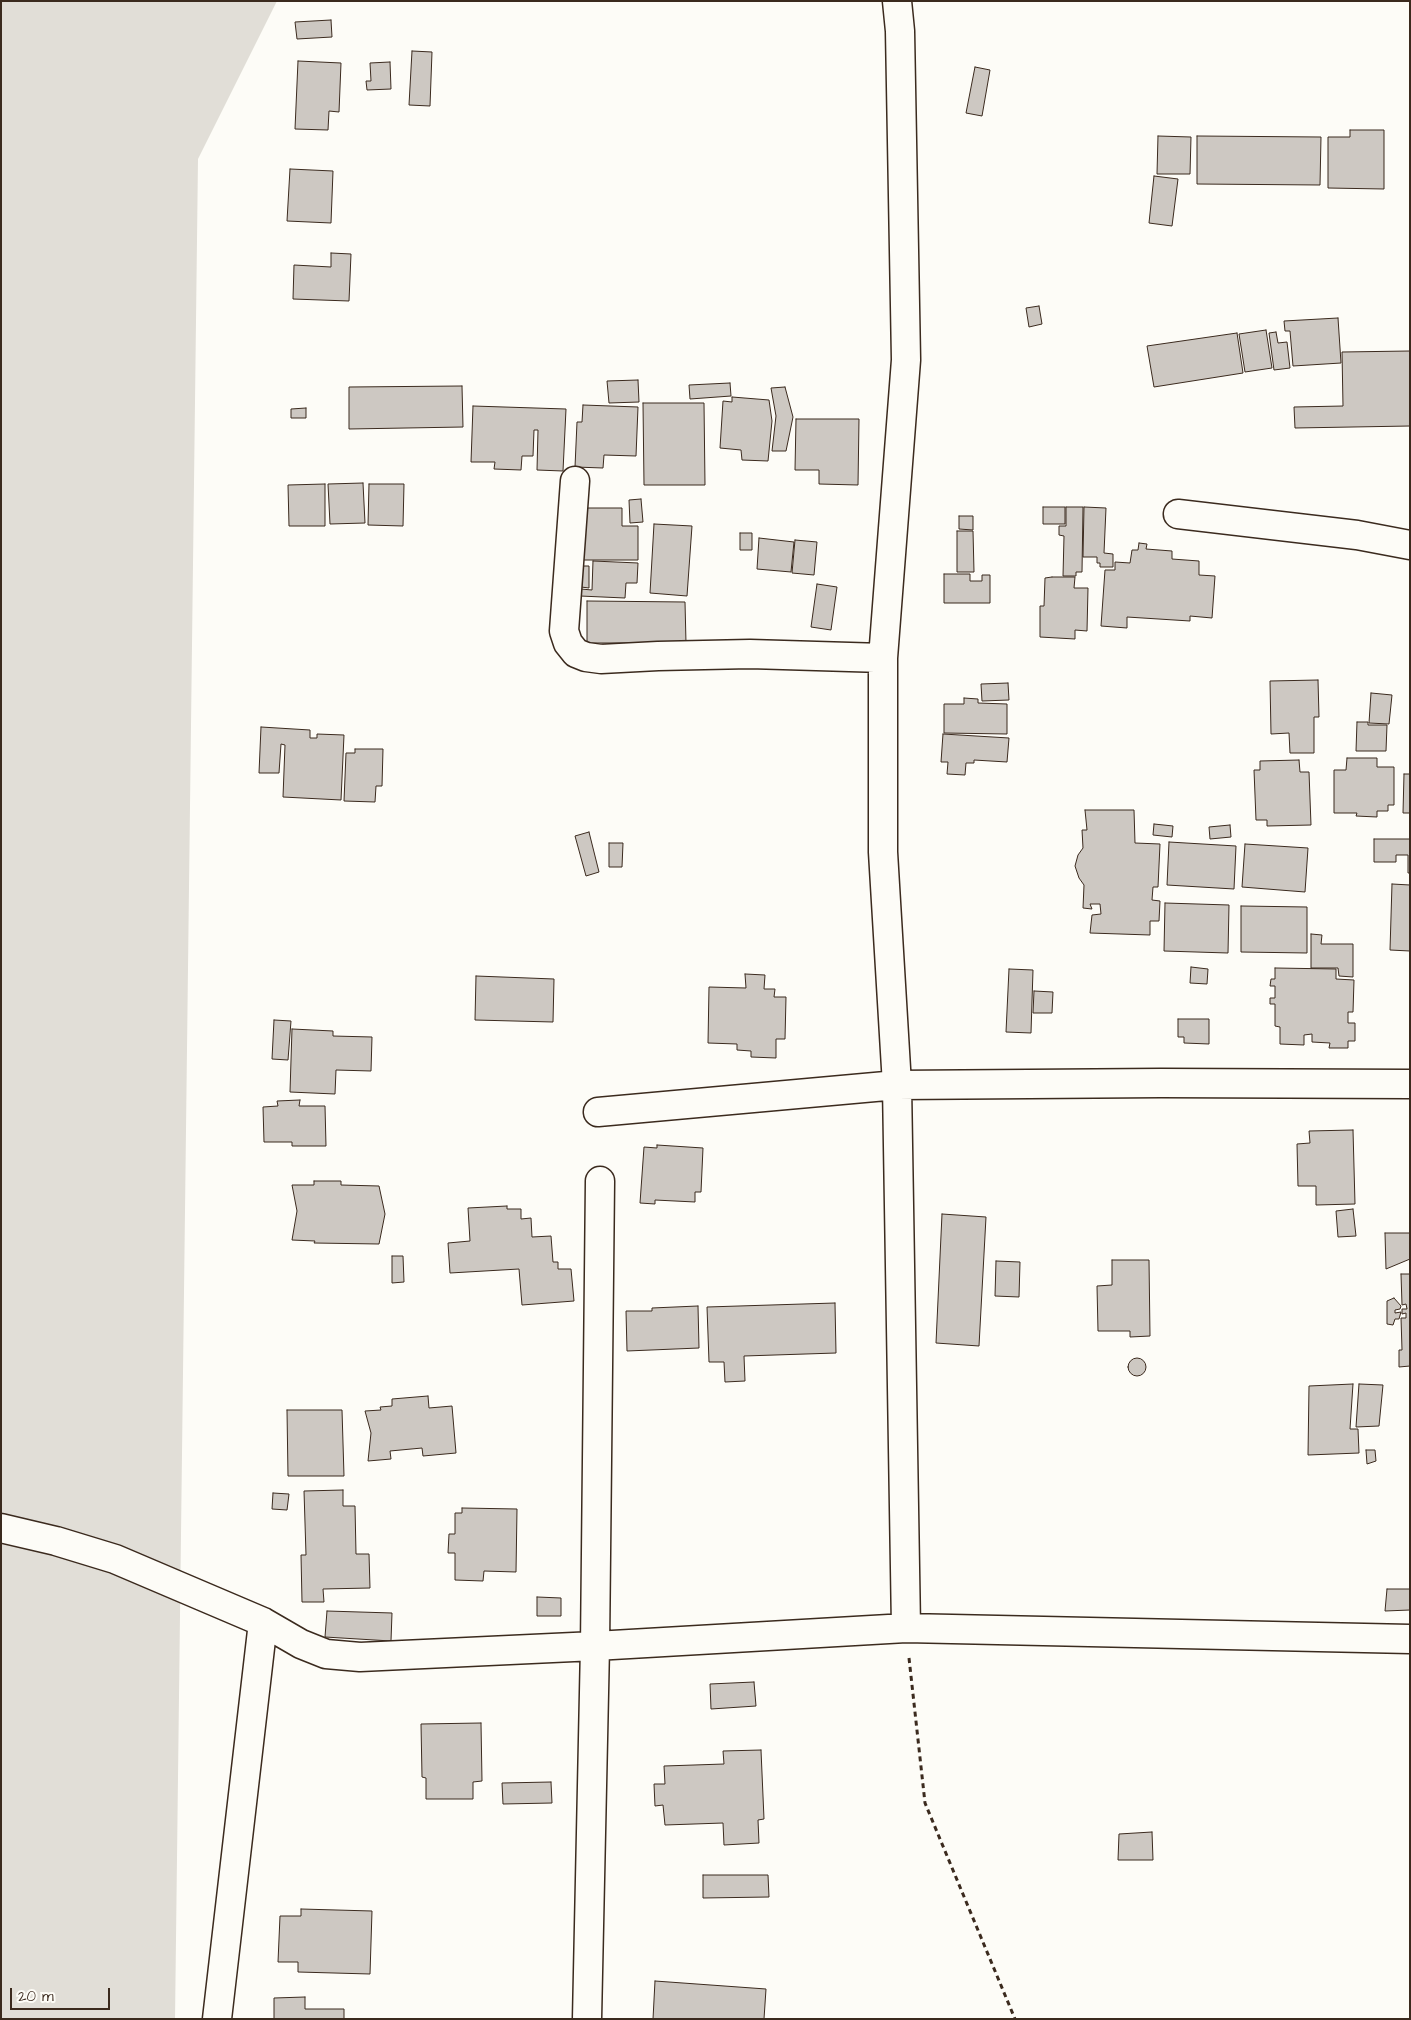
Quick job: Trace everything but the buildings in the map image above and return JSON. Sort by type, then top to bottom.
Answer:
[{"type":"street","points":[[897,1],[900,41],[906,360],[883,658],[883,852],[897,1085],[906,1628]]},
{"type":"street","points":[[575,481],[564,631],[568,642],[576,653],[586,657],[601,659],[750,654],[883,658]]},
{"type":"street","points":[[1178,514],[1357,535],[1410,545]]},
{"type":"street","points":[[598,1112],[897,1085],[1410,1084]]},
{"type":"street","points":[[587,2019],[595,1646],[600,1180]]},
{"type":"street","points":[[1,1528],[56,1540],[115,1559],[263,1622],[301,1644],[326,1654],[360,1656],[595,1646],[906,1628],[1410,1639]]},
{"type":"street","points":[[217,2019],[263,1622]]},
{"type":"path","points":[[906,1628],[925,1803],[1015,2019]]},
{"type":"shaded area","points":[[1,1],[277,1],[198,159],[175,2019],[1,2019]]}]
